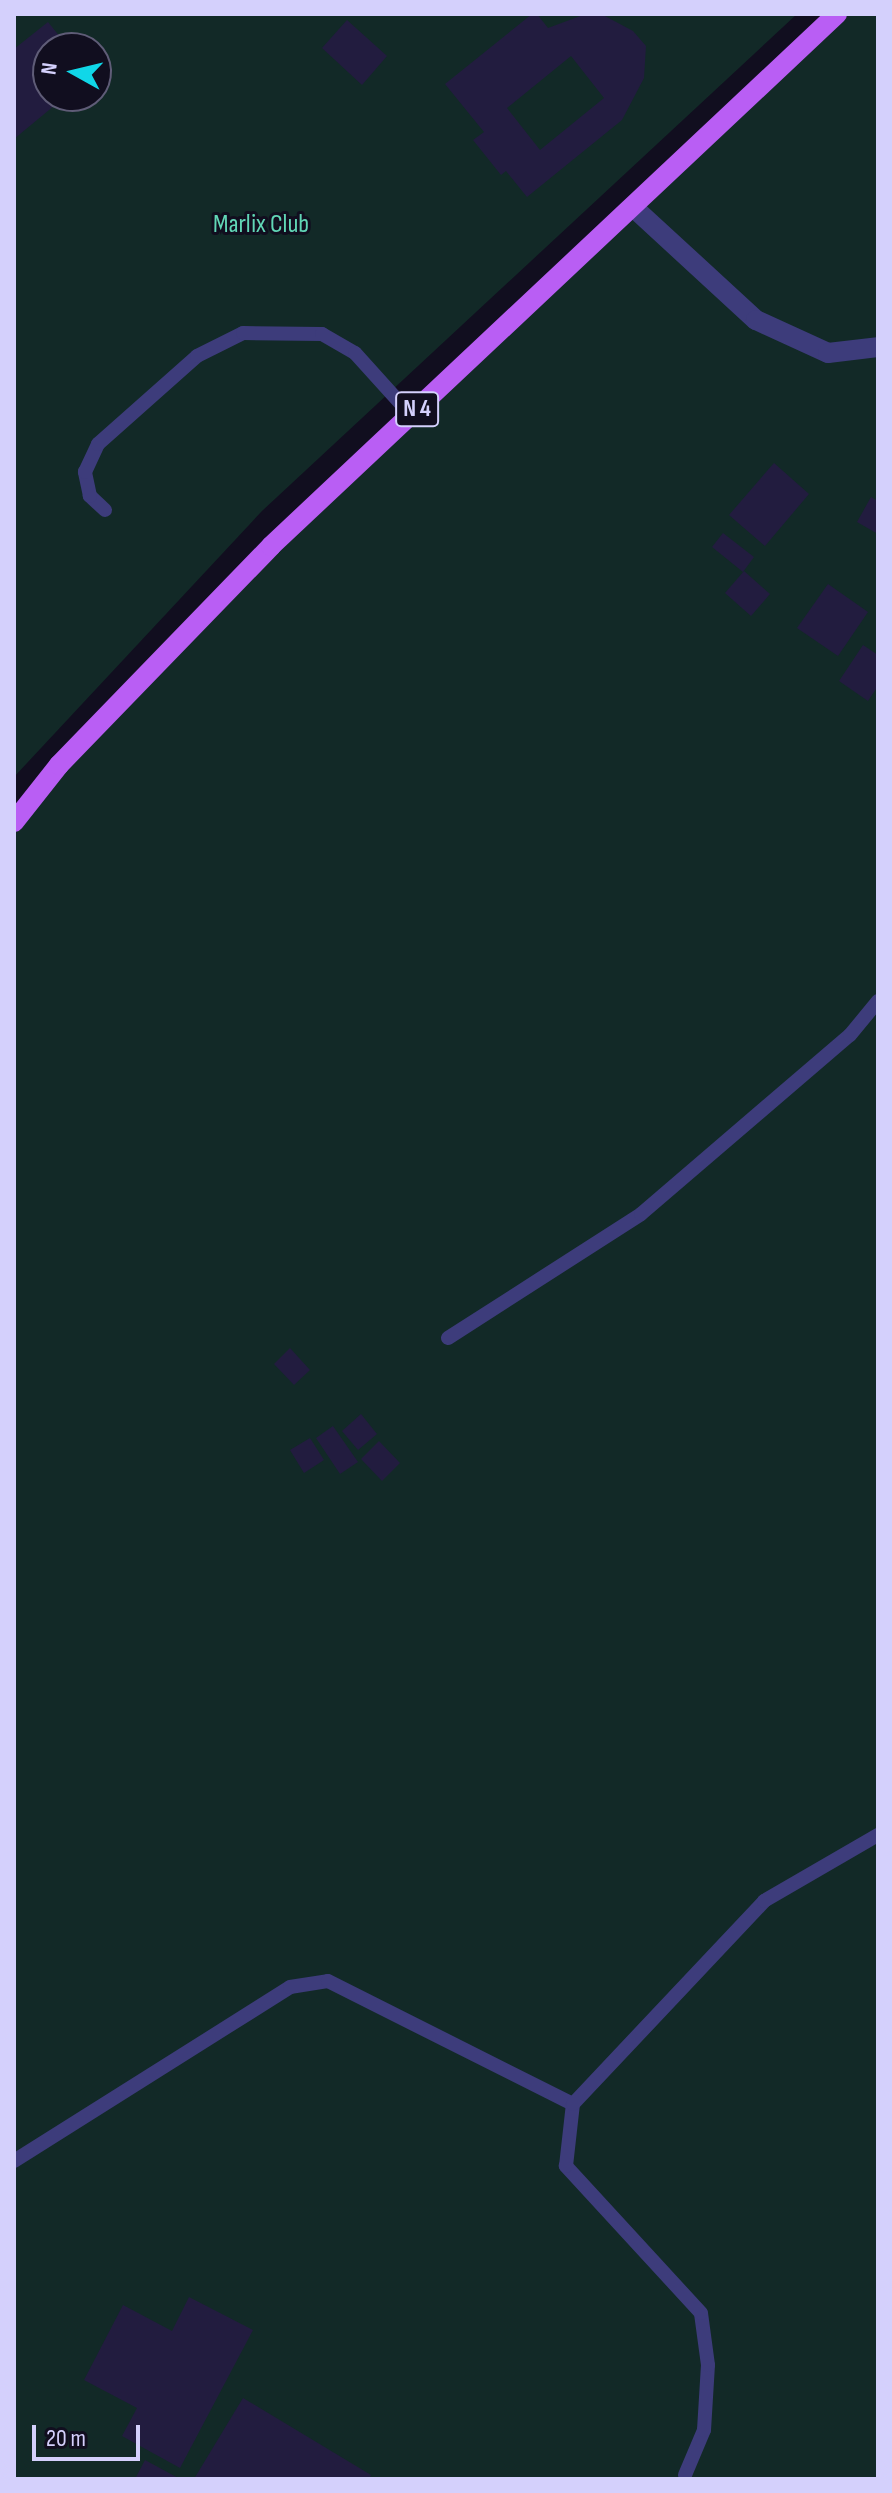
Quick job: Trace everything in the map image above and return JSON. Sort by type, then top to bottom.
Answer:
[{"type":"main road","name":"N 4","points":[[14,822],[59,765],[271,546],[837,14]]},
{"type":"street","points":[[633,207],[756,320],[828,353],[878,347]]},
{"type":"lane","points":[[105,510],[90,496],[85,472],[98,444],[197,356],[243,333],[322,334],[355,353],[411,415]]},
{"type":"lane","points":[[448,1338],[641,1214],[850,1035],[878,1001]]},
{"type":"lane","points":[[685,2475],[704,2430],[708,2365],[701,2313],[566,2166],[573,2104],[764,1901],[878,1835]]},
{"type":"lane","points":[[14,2161],[290,1987],[328,1981],[573,2104]]},
{"type":"green space","name":"Marlix Club","points":[[14,14],[797,14],[262,511],[14,777]]},
{"type":"green space","points":[[837,14],[878,14],[878,2479],[14,2479],[14,833],[147,673]]},
{"type":"building","points":[[532,14],[537,14],[548,28],[583,15],[603,15],[633,31],[646,46],[644,78],[622,120],[527,197],[506,171],[501,175],[473,140],[484,132],[445,84]],"holes":[[[571,56],[604,98],[540,150],[507,108]]]},
{"type":"building","points":[[347,20],[387,56],[362,85],[322,48]]},
{"type":"building","points":[[48,22],[56,32],[35,32]]},
{"type":"building","points":[[32,35],[32,112],[47,112],[14,139],[14,49]]},
{"type":"building","points":[[774,463],[809,494],[765,546],[729,515]]},
{"type":"building","points":[[871,497],[878,501],[878,534],[857,522]]},
{"type":"building","points":[[723,533],[754,557],[743,572],[712,547]]},
{"type":"building","points":[[744,571],[770,594],[751,616],[725,593]]},
{"type":"building","points":[[828,584],[868,612],[838,656],[797,628]]},
{"type":"building","points":[[863,645],[878,655],[878,686],[868,701],[839,681]]},
{"type":"building","points":[[290,1348],[310,1370],[294,1385],[274,1364]]},
{"type":"building","points":[[361,1414],[377,1434],[358,1450],[342,1431]]},
{"type":"building","points":[[333,1426],[358,1462],[340,1474],[316,1438]]},
{"type":"building","points":[[310,1438],[324,1460],[304,1473],[290,1450]]},
{"type":"building","points":[[379,1441],[400,1463],[382,1481],[361,1459]]},
{"type":"building","points":[[189,2297],[253,2330],[180,2468],[122,2436],[137,2408],[84,2380],[123,2305],[172,2331]]},
{"type":"building","points":[[243,2398],[371,2475],[369,2479],[194,2479]]},
{"type":"building","points":[[145,2460],[180,2479],[135,2479]]}]
